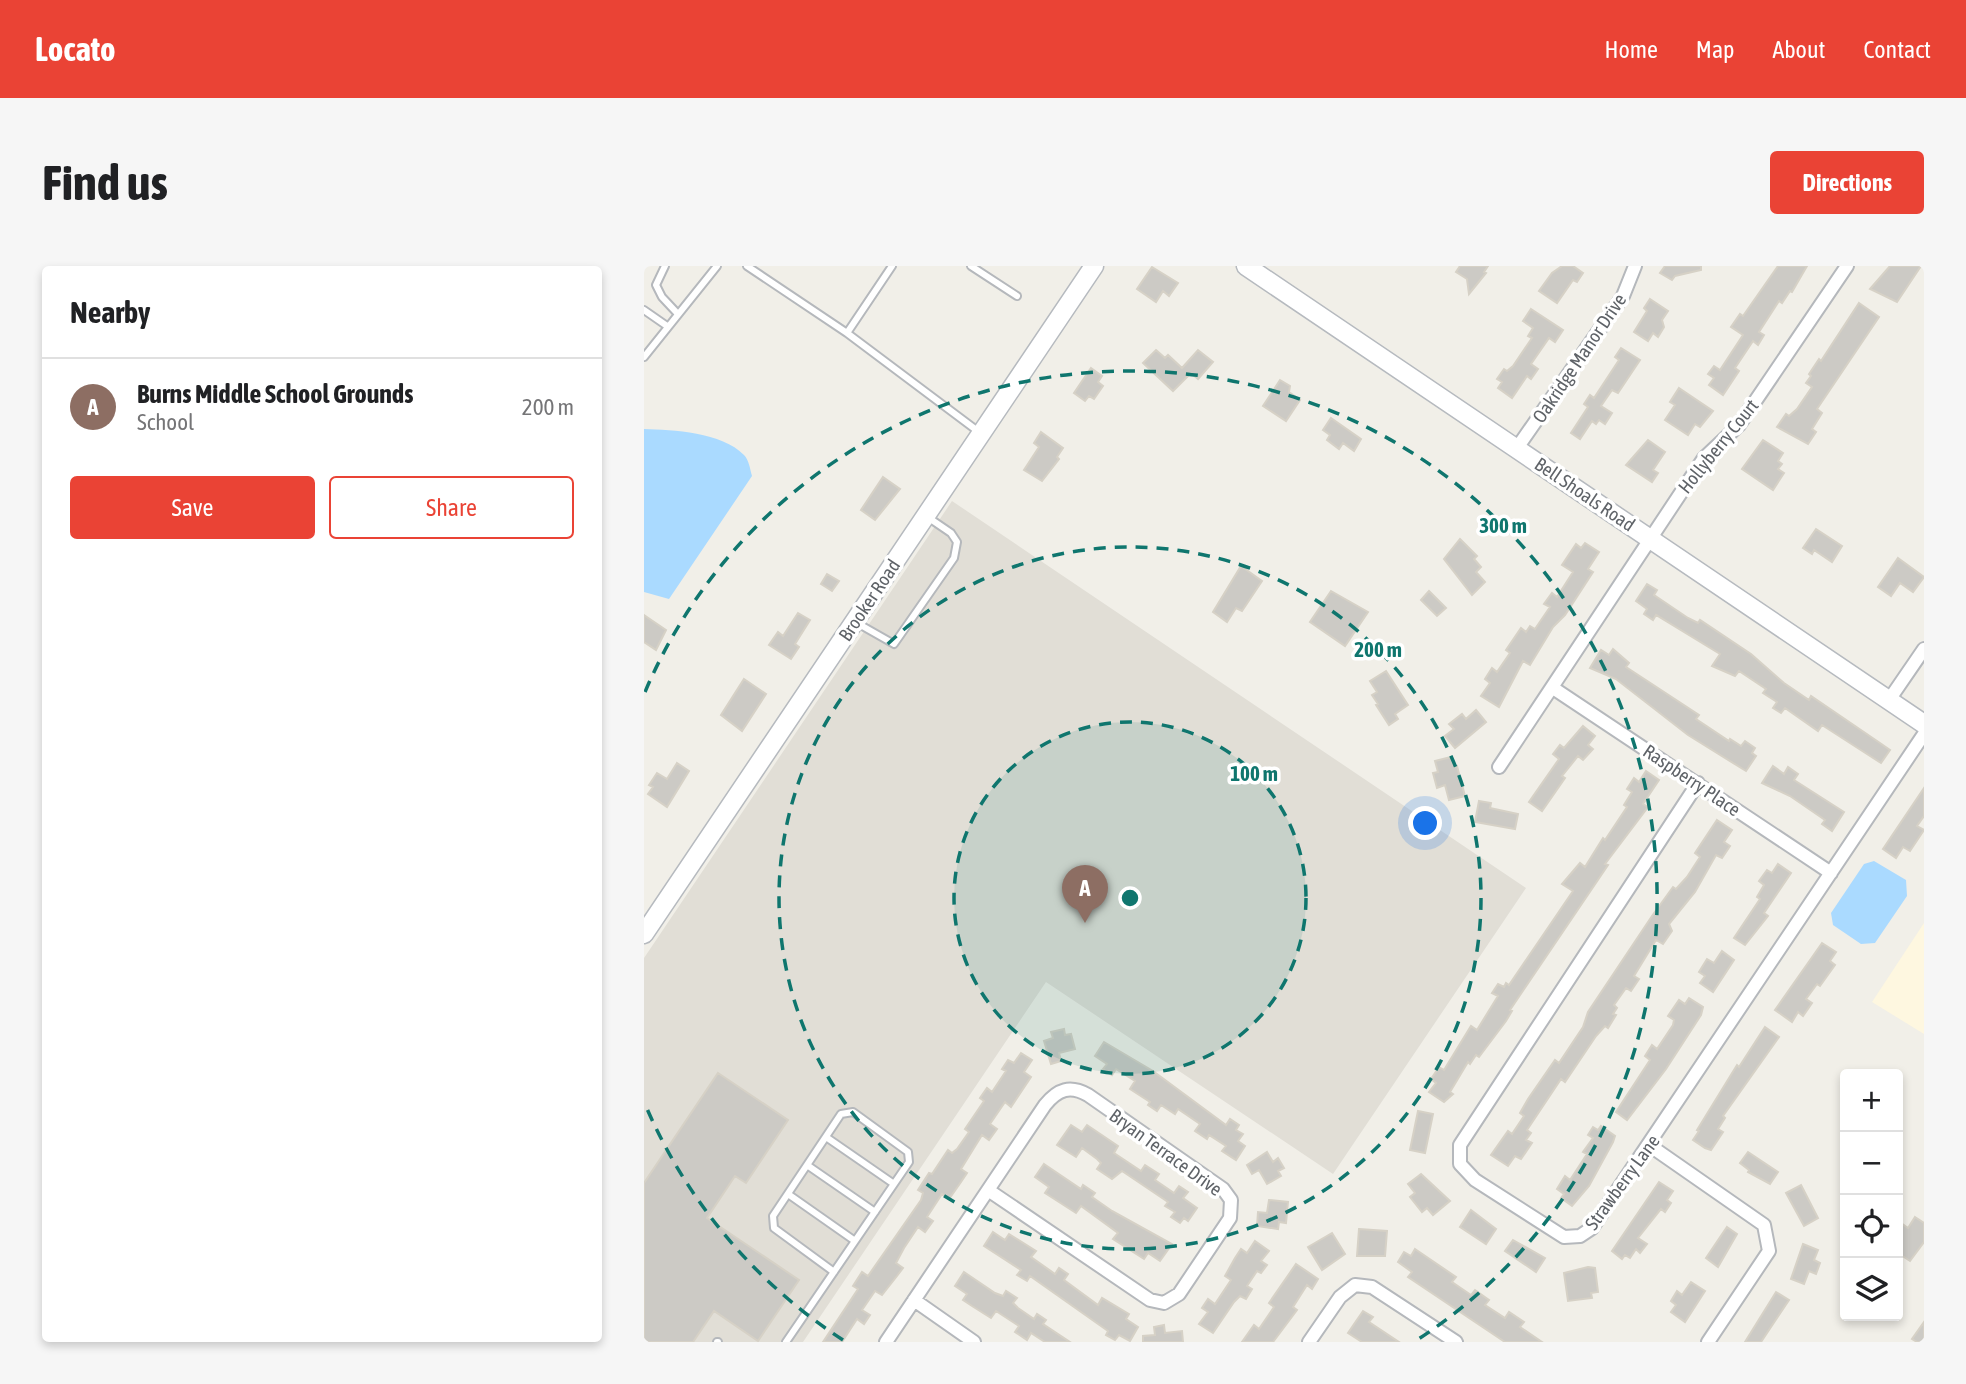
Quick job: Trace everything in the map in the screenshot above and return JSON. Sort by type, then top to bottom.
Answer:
[{"type":"main road","name":"Brooker Road","points":[[644,934],[1094,266]]},
{"type":"main road","name":"Bell Shoals Road","points":[[1246,266],[1924,724]]},
{"type":"street","name":"Oakridge Manor Drive","points":[[1517,448],[1623,296],[1635,266]]},
{"type":"street","name":"Hollyberry Court","points":[[1499,767],[1704,458],[1739,425],[1847,266]]},
{"type":"street","points":[[1889,700],[1924,649]]},
{"type":"street","name":"Raspberry Place","points":[[1553,688],[1831,873]]},
{"type":"street","name":"Strawberry Lane","points":[[1698,783],[1463,1139],[1458,1151],[1460,1164],[1475,1180],[1554,1233],[1570,1238],[1592,1228],[1924,734]]},
{"type":"street","name":"Bryan Terrace Drive","points":[[886,1342],[1045,1105],[1058,1092],[1072,1089],[1088,1095],[1223,1189],[1231,1200],[1230,1218],[1179,1294],[1164,1303],[1150,1300],[988,1190]]},
{"type":"street","points":[[1649,1145],[1764,1225],[1769,1251],[1708,1342]]},
{"type":"street","points":[[1308,1342],[1340,1297],[1355,1285],[1372,1287],[1456,1342]]},
{"type":"street","points":[[914,1300],[974,1342]]},
{"type":"lane","points":[[665,266],[656,285],[662,298],[677,313]]},
{"type":"lane","points":[[644,358],[677,313],[717,266]]},
{"type":"lane","points":[[747,266],[847,333],[981,433]]},
{"type":"lane","points":[[847,333],[892,266]]},
{"type":"lane","points":[[971,266],[1017,296]]},
{"type":"lane","points":[[644,310],[667,326]]},
{"type":"lane","points":[[855,622],[894,644],[954,558],[957,542],[951,533],[926,516]]},
{"type":"lane","points":[[786,1342],[834,1272],[855,1241],[875,1212],[909,1162],[908,1152],[853,1112],[841,1114],[773,1216],[774,1228],[834,1272]]},
{"type":"lane","points":[[826,1137],[894,1184]]},
{"type":"lane","points":[[807,1165],[875,1212]]},
{"type":"lane","points":[[788,1194],[855,1241]]},
{"type":"shaded area","points":[[952,501],[1526,888],[1333,1174],[1046,982],[803,1342],[644,1342],[644,958]]},
{"type":"shaded area","points":[[1924,923],[1924,1034],[1872,1002]]},
{"type":"water","points":[[644,429],[697,434],[723,441],[744,455],[752,476],[669,599],[644,592]]},
{"type":"water","points":[[1874,861],[1906,880],[1907,896],[1875,943],[1861,944],[1833,925],[1831,913],[1864,864]]},
{"type":"building","points":[[1460,266],[1488,266],[1484,272],[1486,273],[1469,294],[1467,279],[1456,272]]},
{"type":"building","points":[[1562,266],[1573,266],[1583,273],[1577,282],[1573,280],[1557,303],[1539,291],[1552,273]]},
{"type":"building","points":[[1665,266],[1701,266],[1701,270],[1675,276],[1672,280],[1660,273]]},
{"type":"building","points":[[1778,266],[1807,266],[1792,292],[1790,291],[1782,303],[1779,301],[1759,332],[1764,335],[1758,345],[1753,341],[1735,368],[1739,371],[1723,395],[1709,385],[1714,378],[1708,374],[1714,366],[1720,370],[1743,335],[1731,327],[1740,314],[1743,316]]},
{"type":"building","points":[[1890,266],[1921,266],[1897,302],[1870,289]]},
{"type":"building","points":[[1152,267],[1178,283],[1169,296],[1163,291],[1156,302],[1137,289]]},
{"type":"building","points":[[1650,299],[1668,311],[1662,320],[1664,327],[1658,337],[1653,333],[1648,341],[1634,332],[1647,311],[1644,308]]},
{"type":"building","points":[[1859,303],[1879,317],[1817,409],[1822,413],[1812,429],[1816,432],[1808,444],[1777,427],[1786,414],[1789,416],[1797,409],[1812,387],[1806,383],[1811,376],[1809,374],[1819,359],[1821,361]]},
{"type":"building","points":[[1531,309],[1563,330],[1555,342],[1549,338],[1531,364],[1538,369],[1531,379],[1527,376],[1512,398],[1498,388],[1502,382],[1497,379],[1504,369],[1507,371],[1513,366],[1532,338],[1528,336],[1533,328],[1523,321]]},
{"type":"building","points":[[1621,348],[1640,360],[1618,393],[1612,390],[1601,406],[1612,413],[1605,424],[1599,420],[1596,424],[1592,421],[1580,439],[1571,433],[1588,407],[1584,404],[1590,395],[1594,398],[1619,360],[1615,357]]},
{"type":"building","points":[[1156,350],[1165,358],[1168,355],[1182,368],[1198,350],[1213,362],[1198,379],[1191,373],[1173,391],[1143,363]]},
{"type":"building","points":[[1091,368],[1102,376],[1098,382],[1103,386],[1094,399],[1089,396],[1085,401],[1074,393]]},
{"type":"building","points":[[1280,380],[1290,386],[1289,392],[1300,400],[1286,421],[1263,406]]},
{"type":"building","points":[[1679,388],[1713,411],[1700,427],[1695,424],[1688,435],[1665,420],[1675,405],[1670,402]]},
{"type":"building","points":[[1331,418],[1361,439],[1354,451],[1343,443],[1339,449],[1327,440],[1330,435],[1323,430]]},
{"type":"building","points":[[1041,432],[1063,448],[1057,457],[1059,459],[1042,481],[1024,470],[1039,447],[1034,443]]},
{"type":"building","points":[[1648,440],[1665,452],[1653,470],[1658,473],[1652,482],[1626,465]]},
{"type":"building","points":[[1763,440],[1783,453],[1778,461],[1782,464],[1778,469],[1784,473],[1773,490],[1742,469]]},
{"type":"building","points":[[883,477],[900,489],[875,520],[861,510]]},
{"type":"building","points":[[1816,529],[1842,546],[1832,562],[1814,550],[1812,554],[1803,548]]},
{"type":"building","points":[[1460,539],[1477,556],[1474,559],[1481,567],[1476,572],[1485,582],[1472,595],[1444,559]]},
{"type":"building","points":[[1585,543],[1599,552],[1588,569],[1593,572],[1565,615],[1553,627],[1530,665],[1523,661],[1499,707],[1481,696],[1490,683],[1485,679],[1492,668],[1497,672],[1510,653],[1506,650],[1521,628],[1526,632],[1530,626],[1535,629],[1550,607],[1544,604],[1552,593],[1557,597],[1573,572],[1562,565],[1576,544],[1581,548]]},
{"type":"building","points":[[1898,558],[1924,577],[1913,592],[1900,583],[1891,596],[1878,587]]},
{"type":"building","points":[[1241,566],[1262,581],[1242,611],[1236,608],[1227,622],[1213,612]]},
{"type":"building","points":[[827,574],[839,581],[832,591],[821,584]]},
{"type":"building","points":[[1647,584],[1657,590],[1654,595],[1688,618],[1698,623],[1700,620],[1751,654],[1784,683],[1809,700],[1811,696],[1890,750],[1881,763],[1822,725],[1818,731],[1785,708],[1781,713],[1773,708],[1777,702],[1763,693],[1766,689],[1739,671],[1735,676],[1712,666],[1720,654],[1656,615],[1653,620],[1644,614],[1647,609],[1636,601]]},
{"type":"building","points":[[1331,591],[1368,612],[1345,646],[1310,622]]},
{"type":"building","points":[[1429,591],[1446,608],[1437,616],[1421,600]]},
{"type":"building","points":[[798,613],[810,620],[795,644],[799,647],[791,659],[769,645],[778,632],[783,636]]},
{"type":"building","points":[[644,615],[666,630],[656,650],[644,642]]},
{"type":"building","points":[[1613,649],[1629,663],[1626,667],[1699,715],[1696,719],[1729,741],[1730,739],[1741,746],[1745,741],[1755,748],[1752,753],[1756,756],[1746,771],[1688,735],[1616,679],[1590,668],[1601,650],[1609,655]]},
{"type":"building","points":[[1386,671],[1408,705],[1395,714],[1398,719],[1389,725],[1376,705],[1378,704],[1372,695],[1377,692],[1370,681]]},
{"type":"building","points":[[744,679],[766,694],[742,731],[721,715]]},
{"type":"building","points":[[1476,710],[1486,722],[1455,748],[1445,736],[1454,729],[1449,724],[1462,714],[1466,719]]},
{"type":"building","points":[[1583,726],[1595,736],[1588,745],[1593,749],[1583,760],[1578,756],[1562,776],[1565,778],[1542,811],[1529,802],[1559,759],[1553,754],[1560,745],[1564,748]]},
{"type":"building","points":[[1451,757],[1454,767],[1457,766],[1465,796],[1449,800],[1445,785],[1437,788],[1433,773],[1438,772],[1435,761]]},
{"type":"building","points":[[677,763],[689,771],[667,807],[648,794],[653,787],[649,785],[657,773],[667,779]]},
{"type":"building","points":[[1773,766],[1784,774],[1788,767],[1798,774],[1794,780],[1844,812],[1832,831],[1822,824],[1825,820],[1790,796],[1762,783]]},
{"type":"building","points":[[1646,771],[1659,780],[1643,804],[1648,807],[1605,864],[1608,865],[1510,1010],[1512,1011],[1506,1021],[1479,1057],[1476,1055],[1470,1064],[1468,1062],[1450,1092],[1453,1094],[1444,1102],[1429,1092],[1436,1083],[1431,1079],[1439,1067],[1444,1070],[1471,1026],[1477,1030],[1498,996],[1492,993],[1498,984],[1504,987],[1506,983],[1509,985],[1573,891],[1562,884],[1580,863],[1585,867],[1627,807],[1624,805],[1632,792],[1627,789],[1634,778],[1639,782]]},
{"type":"building","points":[[1924,788],[1924,816],[1917,826],[1924,830],[1910,851],[1903,847],[1896,858],[1883,849]]},
{"type":"building","points":[[1479,801],[1491,803],[1490,808],[1518,814],[1515,829],[1475,822]]},
{"type":"building","points":[[1717,820],[1732,830],[1724,842],[1730,846],[1722,858],[1716,855],[1695,892],[1669,924],[1672,931],[1663,944],[1656,940],[1634,976],[1639,979],[1631,991],[1626,988],[1614,1005],[1617,1008],[1613,1014],[1616,1015],[1608,1028],[1605,1026],[1596,1036],[1565,1082],[1561,1079],[1527,1130],[1531,1133],[1526,1140],[1532,1143],[1521,1159],[1515,1156],[1508,1166],[1491,1155],[1508,1131],[1512,1134],[1524,1116],[1520,1113],[1528,1099],[1555,1060],[1559,1063],[1583,1027],[1588,1012],[1652,916],[1673,887],[1676,889],[1687,877],[1700,857],[1695,853]]},
{"type":"building","points":[[1778,864],[1791,873],[1764,913],[1768,916],[1745,945],[1734,938],[1760,899],[1757,897],[1764,885],[1759,881],[1767,870],[1772,873]]},
{"type":"building","points":[[1822,943],[1836,952],[1830,961],[1835,965],[1820,986],[1817,984],[1806,999],[1812,1003],[1803,1016],[1798,1012],[1792,1022],[1775,1010]]},
{"type":"building","points":[[1722,951],[1734,960],[1713,992],[1700,983],[1705,976],[1699,972],[1707,959],[1714,963]]},
{"type":"building","points":[[1689,998],[1703,1007],[1701,1015],[1666,1069],[1627,1120],[1616,1112],[1650,1060],[1645,1056],[1652,1045],[1657,1049],[1673,1025],[1674,1020],[1668,1016],[1679,1000],[1685,1004]]},
{"type":"building","points":[[1765,1027],[1779,1037],[1723,1116],[1725,1118],[1718,1129],[1723,1132],[1711,1150],[1705,1148],[1693,1140],[1699,1131],[1697,1130],[1737,1065],[1739,1067]]},
{"type":"building","points":[[1064,1029],[1065,1035],[1071,1034],[1075,1049],[1059,1053],[1061,1061],[1051,1064],[1044,1041],[1053,1038],[1051,1032]]},
{"type":"building","points":[[1104,1042],[1153,1071],[1226,1125],[1230,1119],[1239,1125],[1236,1130],[1243,1134],[1238,1141],[1245,1146],[1236,1160],[1222,1151],[1226,1146],[1209,1135],[1207,1139],[1195,1131],[1200,1124],[1178,1109],[1175,1114],[1161,1105],[1157,1111],[1148,1105],[1150,1102],[1130,1089],[1135,1081],[1116,1069],[1112,1075],[1103,1069],[1107,1064],[1095,1056]]},
{"type":"building","points":[[1021,1053],[1032,1060],[1024,1072],[1031,1077],[1011,1107],[1005,1102],[990,1124],[997,1129],[989,1140],[982,1135],[961,1169],[967,1173],[949,1199],[942,1194],[927,1217],[933,1221],[925,1232],[918,1227],[896,1263],[903,1268],[882,1295],[875,1291],[862,1310],[870,1315],[864,1324],[857,1319],[842,1342],[823,1342],[858,1289],[853,1286],[862,1272],[868,1276],[921,1200],[923,1193],[918,1190],[929,1173],[932,1174],[948,1150],[952,1153],[957,1149],[969,1132],[965,1129],[984,1101],[980,1098],[987,1088],[992,1092],[1006,1071],[1002,1069],[1008,1060],[1014,1063]]},
{"type":"building","points":[[718,1073],[788,1120],[746,1183],[735,1176],[707,1218],[799,1280],[758,1341],[714,1311],[693,1342],[644,1342],[644,1183]]},
{"type":"building","points":[[1418,1111],[1433,1114],[1425,1153],[1410,1150]]},
{"type":"building","points":[[1071,1125],[1082,1132],[1087,1125],[1118,1146],[1114,1153],[1141,1171],[1145,1165],[1159,1174],[1155,1180],[1174,1193],[1179,1186],[1188,1192],[1183,1198],[1197,1208],[1188,1221],[1184,1218],[1180,1223],[1171,1217],[1175,1212],[1165,1206],[1168,1202],[1122,1171],[1112,1179],[1097,1169],[1101,1163],[1082,1148],[1076,1157],[1057,1145]]},
{"type":"building","points":[[1601,1126],[1615,1136],[1613,1142],[1589,1186],[1572,1206],[1561,1198],[1564,1194],[1557,1189],[1565,1176],[1570,1180],[1587,1154],[1583,1152],[1593,1138],[1588,1135],[1593,1127],[1598,1130]]},
{"type":"building","points":[[1267,1152],[1273,1162],[1278,1158],[1284,1168],[1278,1171],[1281,1176],[1267,1184],[1259,1170],[1252,1174],[1247,1165]]},
{"type":"building","points":[[1748,1152],[1778,1172],[1770,1184],[1748,1172],[1740,1163]]},
{"type":"building","points":[[1044,1164],[1081,1189],[1083,1185],[1095,1193],[1092,1197],[1112,1211],[1172,1244],[1160,1261],[1148,1253],[1144,1259],[1113,1239],[1118,1233],[1081,1206],[1076,1213],[1045,1193],[1049,1187],[1035,1177]]},
{"type":"building","points":[[1421,1174],[1450,1201],[1433,1215],[1427,1208],[1422,1212],[1410,1197],[1415,1193],[1408,1184]]},
{"type":"building","points":[[1659,1182],[1673,1191],[1667,1200],[1671,1203],[1665,1212],[1661,1209],[1638,1238],[1647,1244],[1640,1253],[1636,1249],[1630,1258],[1625,1255],[1622,1259],[1612,1251]]},
{"type":"building","points":[[1801,1185],[1818,1218],[1804,1226],[1786,1193]]},
{"type":"building","points":[[1269,1200],[1288,1202],[1286,1223],[1279,1222],[1278,1229],[1257,1226],[1258,1212],[1267,1213]]},
{"type":"building","points":[[1471,1210],[1496,1229],[1486,1244],[1460,1227]]},
{"type":"building","points":[[1915,1217],[1924,1223],[1924,1242],[1910,1261],[1903,1256],[1903,1224],[1908,1228]]},
{"type":"building","points":[[1727,1227],[1737,1234],[1718,1267],[1706,1258]]},
{"type":"building","points":[[1359,1229],[1387,1231],[1385,1256],[1357,1256]]},
{"type":"building","points":[[993,1232],[1005,1240],[1009,1234],[1036,1251],[1031,1257],[1055,1274],[1059,1268],[1068,1274],[1064,1280],[1098,1305],[1102,1298],[1129,1314],[1126,1319],[1138,1327],[1130,1341],[1119,1335],[1115,1340],[1106,1335],[1108,1331],[1030,1276],[1027,1281],[1017,1275],[1021,1270],[984,1246]]},
{"type":"building","points":[[1332,1233],[1345,1254],[1322,1270],[1308,1247]]},
{"type":"building","points":[[1513,1240],[1545,1258],[1536,1272],[1505,1251]]},
{"type":"building","points":[[1255,1241],[1269,1251],[1261,1261],[1267,1265],[1261,1273],[1257,1271],[1247,1286],[1252,1289],[1246,1299],[1240,1296],[1234,1302],[1213,1333],[1199,1324],[1208,1312],[1202,1308],[1208,1299],[1215,1304],[1231,1280],[1225,1276],[1235,1258],[1241,1249],[1247,1253]]},
{"type":"building","points":[[1803,1244],[1818,1250],[1814,1260],[1820,1263],[1816,1274],[1809,1271],[1804,1284],[1791,1279]]},
{"type":"building","points":[[1415,1249],[1456,1277],[1452,1282],[1471,1295],[1475,1290],[1489,1300],[1485,1305],[1505,1318],[1509,1312],[1524,1322],[1520,1327],[1542,1342],[1505,1342],[1408,1277],[1412,1272],[1398,1262],[1404,1252],[1411,1256]]},
{"type":"building","points":[[1296,1264],[1318,1279],[1312,1289],[1307,1285],[1293,1307],[1297,1310],[1273,1342],[1242,1342],[1254,1325],[1259,1329],[1274,1307],[1269,1303]]},
{"type":"building","points":[[1588,1267],[1595,1268],[1598,1292],[1591,1293],[1592,1298],[1568,1301],[1564,1273]]},
{"type":"building","points":[[964,1272],[995,1293],[1003,1296],[1006,1291],[1017,1298],[1013,1303],[1018,1308],[1034,1319],[1037,1314],[1046,1320],[1043,1324],[1070,1342],[1045,1342],[1031,1333],[1027,1340],[1015,1332],[1019,1326],[996,1311],[991,1318],[972,1306],[963,1300],[967,1294],[955,1286]]},
{"type":"building","points":[[1691,1282],[1705,1291],[1685,1322],[1671,1312],[1676,1305],[1671,1301],[1677,1291],[1682,1295]]},
{"type":"building","points":[[1776,1292],[1789,1300],[1761,1342],[1745,1342]]},
{"type":"building","points":[[1363,1311],[1373,1317],[1369,1322],[1399,1342],[1362,1342],[1348,1333]]},
{"type":"building","points":[[1924,1322],[1924,1342],[1917,1342],[1912,1339]]},
{"type":"building","points":[[1164,1325],[1165,1333],[1182,1331],[1183,1342],[1143,1342],[1143,1336],[1155,1335],[1154,1327]]},
{"type":"place","name":"Burns Middle School Grounds","points":[[1085,923]]}]
